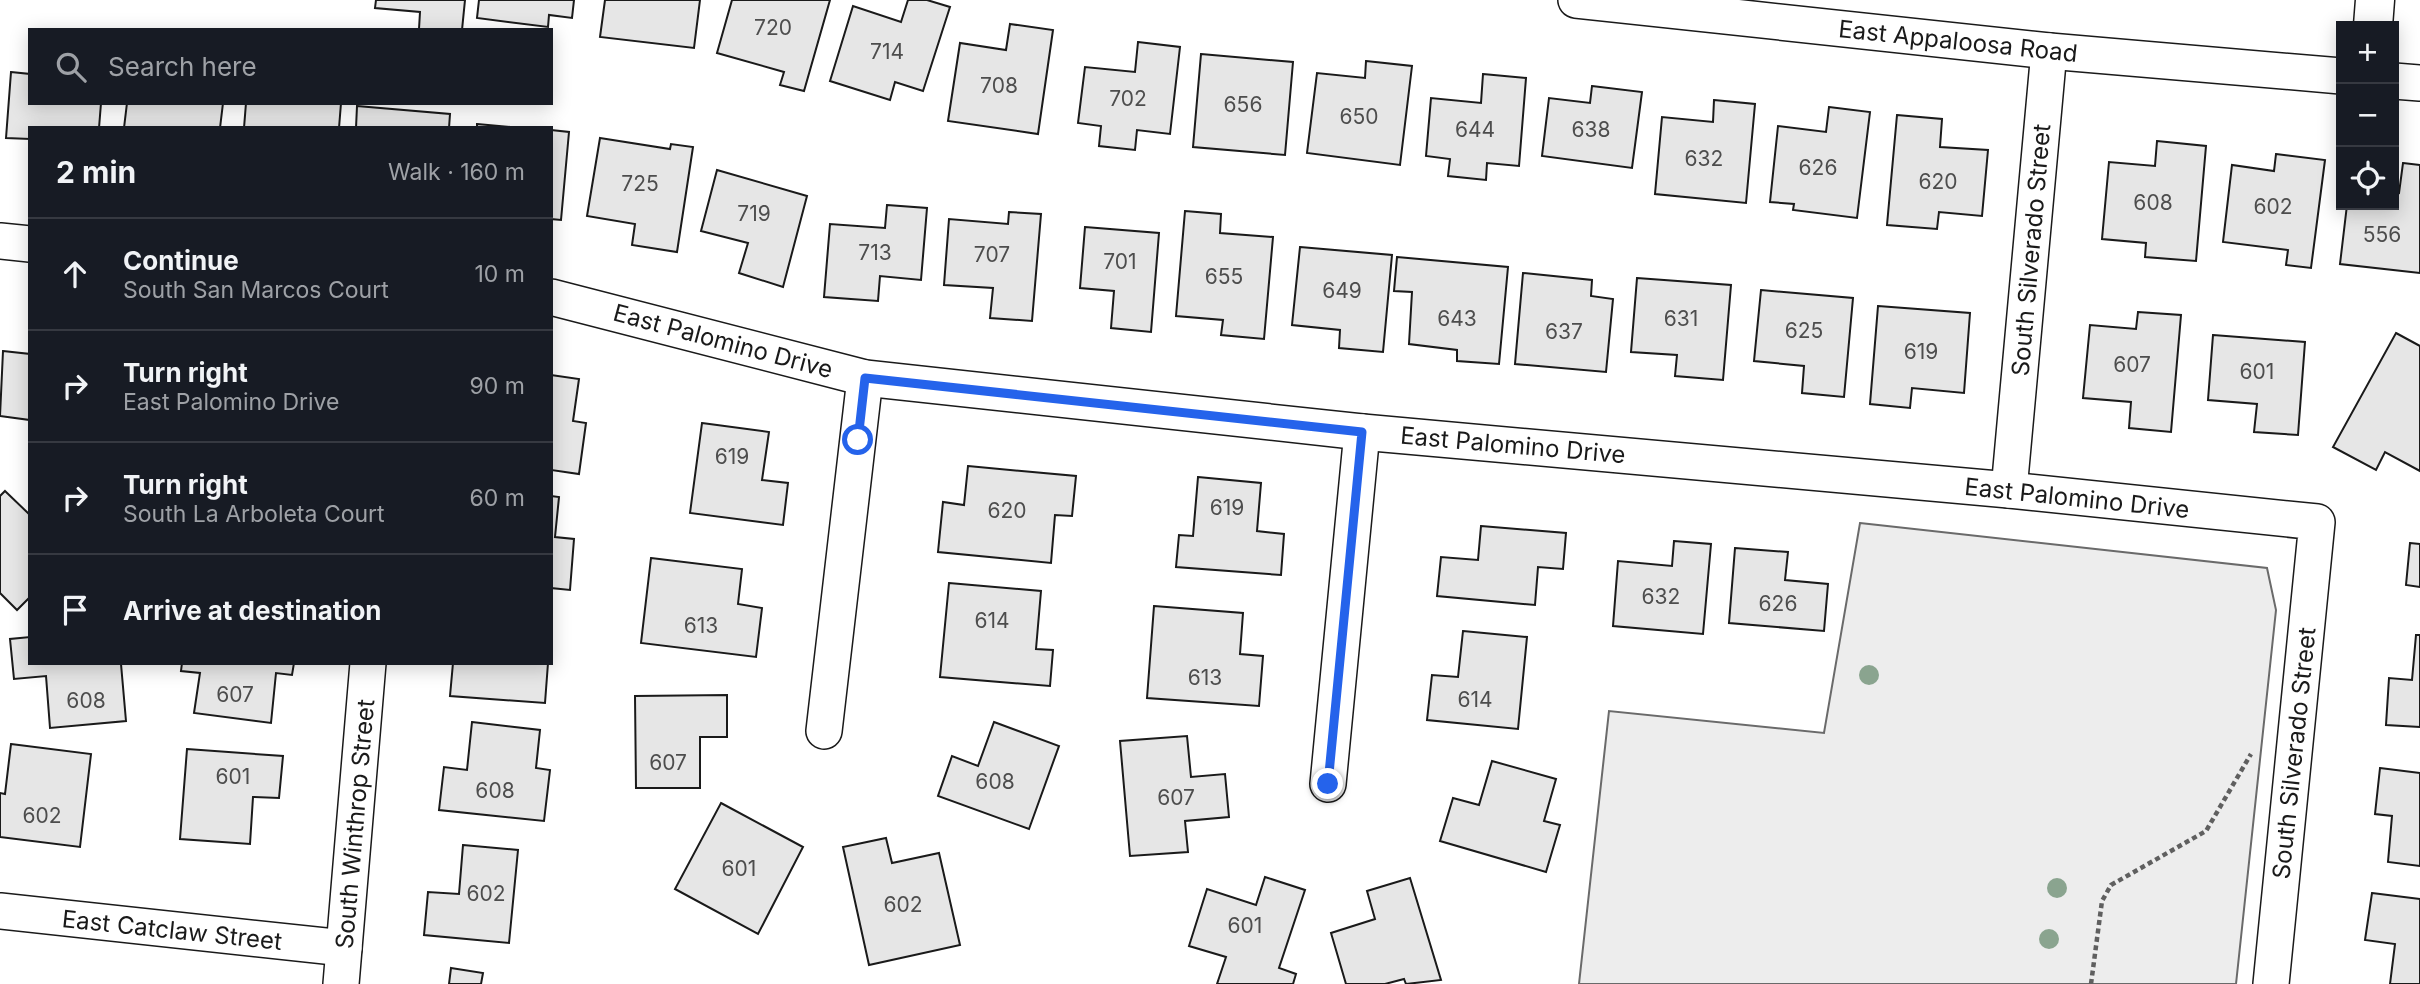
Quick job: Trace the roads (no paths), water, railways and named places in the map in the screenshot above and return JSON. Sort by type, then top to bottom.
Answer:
[{"type":"street","name":"East Appaloosa Road","points":[[1576,0],[2049,51],[2336,76]]},
{"type":"street","points":[[2373,21],[2375,0]]},
{"type":"street","name":"South Silverado Street","points":[[2009,490],[2049,51]]},
{"type":"street","points":[[2399,81],[2420,83]]},
{"type":"street","points":[[0,241],[28,244]]},
{"type":"street","name":"East Palomino Drive","points":[[553,298],[865,378],[1362,432],[2009,490],[2317,522]]},
{"type":"street","points":[[824,731],[865,378]]},
{"type":"street","points":[[1328,784],[1362,432]]},
{"type":"street","name":"South Silverado Street","points":[[2271,984],[2317,522]]},
{"type":"street","name":"South Winthrop Street","points":[[341,984],[368,665]]},
{"type":"street","name":"East Catclaw Street","points":[[0,911],[344,948]]}]
